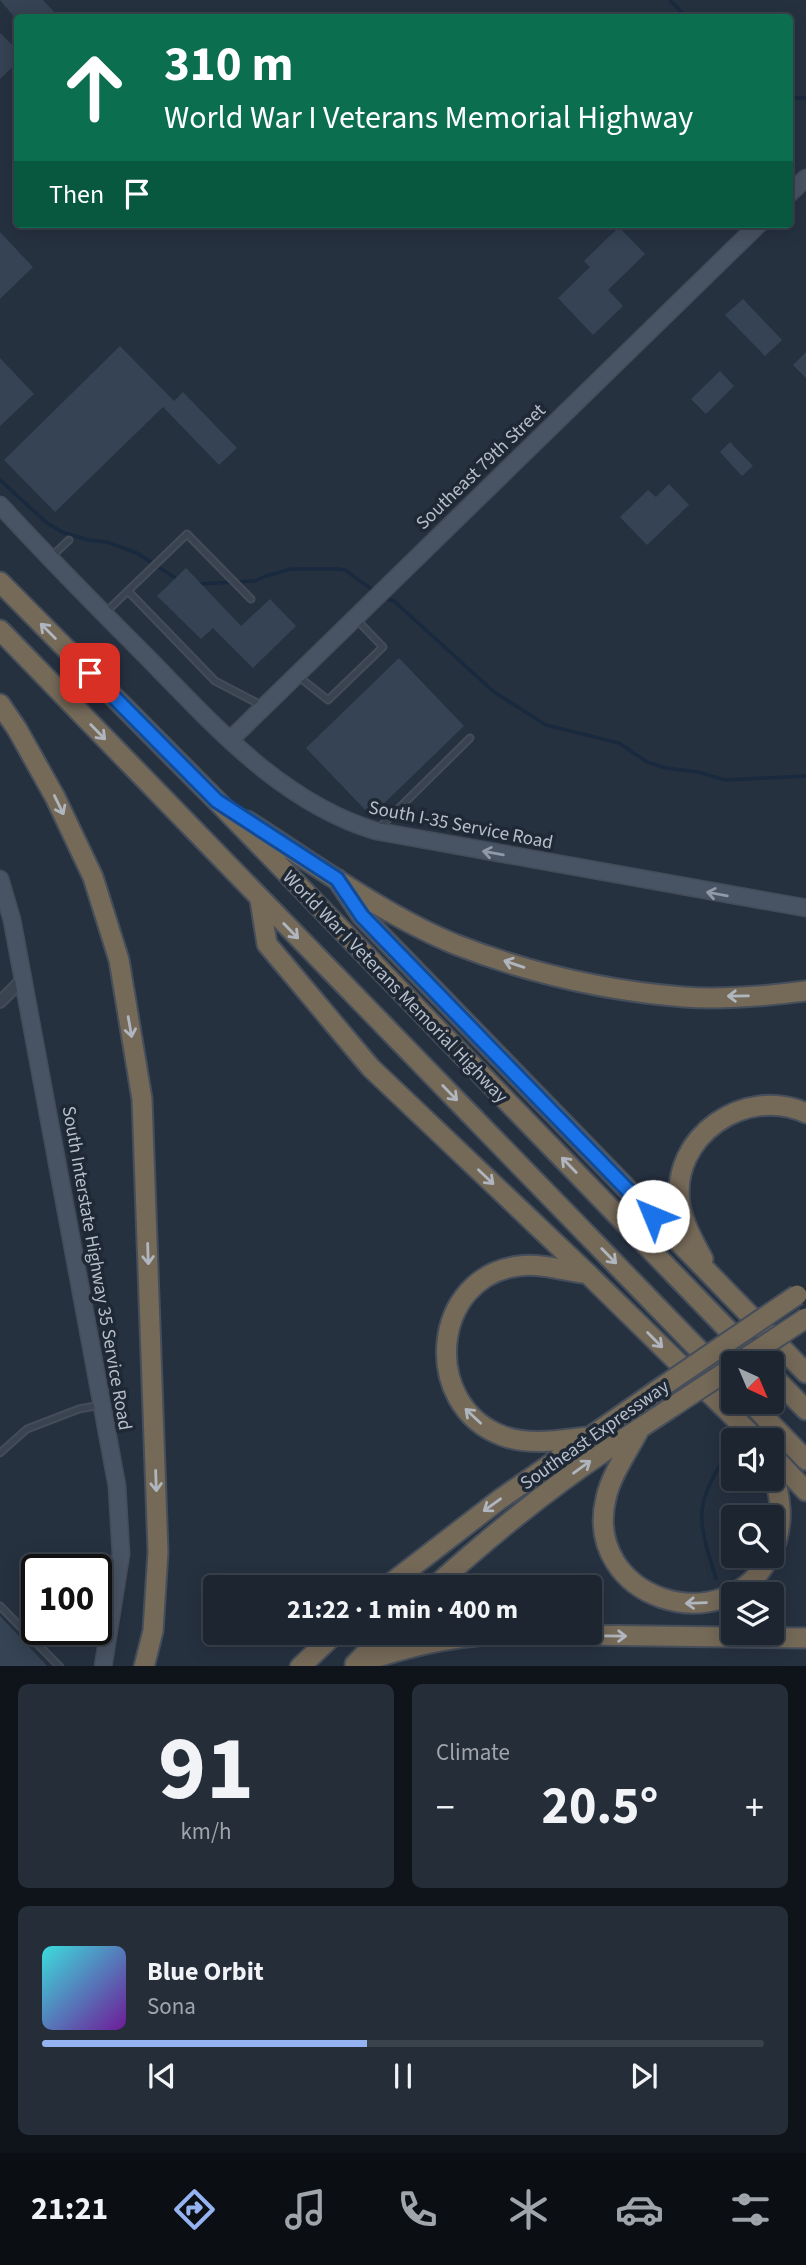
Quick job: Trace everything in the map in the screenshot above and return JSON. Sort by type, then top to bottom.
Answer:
[{"type":"highway","name":"World War I Veterans Memorial Highway","points":[[0,582],[217,801],[748,1351]]},
{"type":"highway","name":"World War I Veterans Memorial Highway","points":[[0,630],[721,1373]]},
{"type":"highway","points":[[0,704],[55,797],[93,877],[119,960],[142,1099],[158,1552],[153,1631],[144,1666]]},
{"type":"highway","points":[[217,801],[379,905],[456,944],[523,968],[592,984],[686,997],[770,995],[806,990]]},
{"type":"highway","points":[[337,879],[362,916],[806,1373]]},
{"type":"highway","points":[[260,900],[267,944],[371,1068],[589,1275],[745,1428]]},
{"type":"highway","points":[[711,1275],[680,1204],[681,1175],[692,1148],[712,1125],[738,1110],[766,1104],[783,1105],[806,1113]]},
{"type":"highway","points":[[588,1437],[534,1442],[502,1436],[487,1428],[465,1409],[455,1395],[445,1363],[446,1345],[456,1312],[464,1298],[488,1277],[526,1265],[589,1275]]},
{"type":"highway","name":"Southeast Expressway","points":[[401,1575],[588,1437],[803,1289]]},
{"type":"highway","points":[[756,1351],[806,1318]]},
{"type":"highway","name":"Southeast Expressway","points":[[447,1575],[488,1538],[538,1499],[607,1449],[721,1375]]},
{"type":"highway","points":[[784,1387],[806,1410]]},
{"type":"highway","points":[[762,1414],[806,1460]]},
{"type":"highway","points":[[639,1430],[612,1481],[604,1515],[608,1547],[615,1562],[636,1586],[663,1600],[705,1603],[733,1594],[746,1586],[762,1568]]},
{"type":"highway","points":[[784,1468],[806,1491]]},
{"type":"highway","points":[[353,1665],[439,1639],[467,1636],[502,1634],[806,1638]]},
{"type":"highway","points":[[300,1666],[323,1645]]},
{"type":"highway","points":[[353,1665],[374,1645]]},
{"type":"street","points":[[793,190],[806,178]]},
{"type":"street","name":"Southeast 79th Street","points":[[230,739],[755,228]]},
{"type":"street","name":"South I-35 Service Road","points":[[0,505],[104,614],[272,778],[297,795],[351,824],[376,831],[806,908]]},
{"type":"street","name":"South Interstate Highway 35 Service Road","points":[[0,879],[12,920],[117,1486],[121,1554],[103,1666]]},
{"type":"street","points":[[0,1002],[23,979]]},
{"type":"lane","points":[[104,614],[187,534],[251,599]]},
{"type":"lane","points":[[50,558],[69,540]]},
{"type":"lane","points":[[128,591],[215,681],[264,706]]},
{"type":"lane","points":[[296,674],[328,700],[383,647],[355,617]]},
{"type":"lane","points":[[376,831],[470,738]]},
{"type":"lane","points":[[0,1453],[27,1429],[79,1409],[103,1405]]},
{"type":"lane","points":[[0,1606],[59,1666]]},
{"type":"building","points":[[0,0],[43,0],[56,14],[14,14],[14,17]]},
{"type":"building","points":[[0,33],[14,47],[14,66],[0,79]]},
{"type":"building","points":[[618,228],[645,254],[608,290],[623,306],[593,335],[558,298],[590,267],[584,261]]},
{"type":"building","points":[[0,232],[33,267],[0,299]]},
{"type":"building","points":[[743,299],[782,340],[765,356],[725,315]]},
{"type":"building","points":[[120,346],[174,401],[183,392],[237,448],[219,465],[163,407],[55,512],[4,460]]},
{"type":"building","points":[[806,352],[806,378],[793,365]]},
{"type":"building","points":[[0,358],[34,394],[0,426]]},
{"type":"building","points":[[720,371],[734,386],[706,414],[691,399]]},
{"type":"building","points":[[730,442],[753,466],[742,476],[720,452]]},
{"type":"building","points":[[669,484],[689,505],[647,545],[620,517],[648,490],[656,497]]},
{"type":"building","points":[[186,568],[241,626],[270,599],[296,626],[253,668],[213,628],[201,639],[157,596]]},
{"type":"building","points":[[399,658],[464,726],[371,816],[306,748]]},
{"type":"building","points":[[0,1616],[21,1638],[21,1645],[27,1645],[47,1666],[0,1666]]},
{"type":"waterway","points":[[670,0],[683,14]]},
{"type":"waterway","points":[[793,98],[806,98]]},
{"type":"waterway","points":[[0,480],[47,523],[62,532],[88,540],[107,542],[137,553],[177,579]]},
{"type":"waterway","points":[[198,584],[255,581],[291,569],[337,569],[345,570],[374,591]]},
{"type":"waterway","points":[[383,597],[394,601],[494,692],[546,725],[619,743],[647,762],[666,768],[698,772],[725,780],[806,776]]},
{"type":"waterway","points":[[716,1578],[704,1538],[702,1509],[705,1496],[721,1463]]},
{"type":"route","points":[[90,673],[217,801],[337,879],[362,916],[653,1216]]}]
